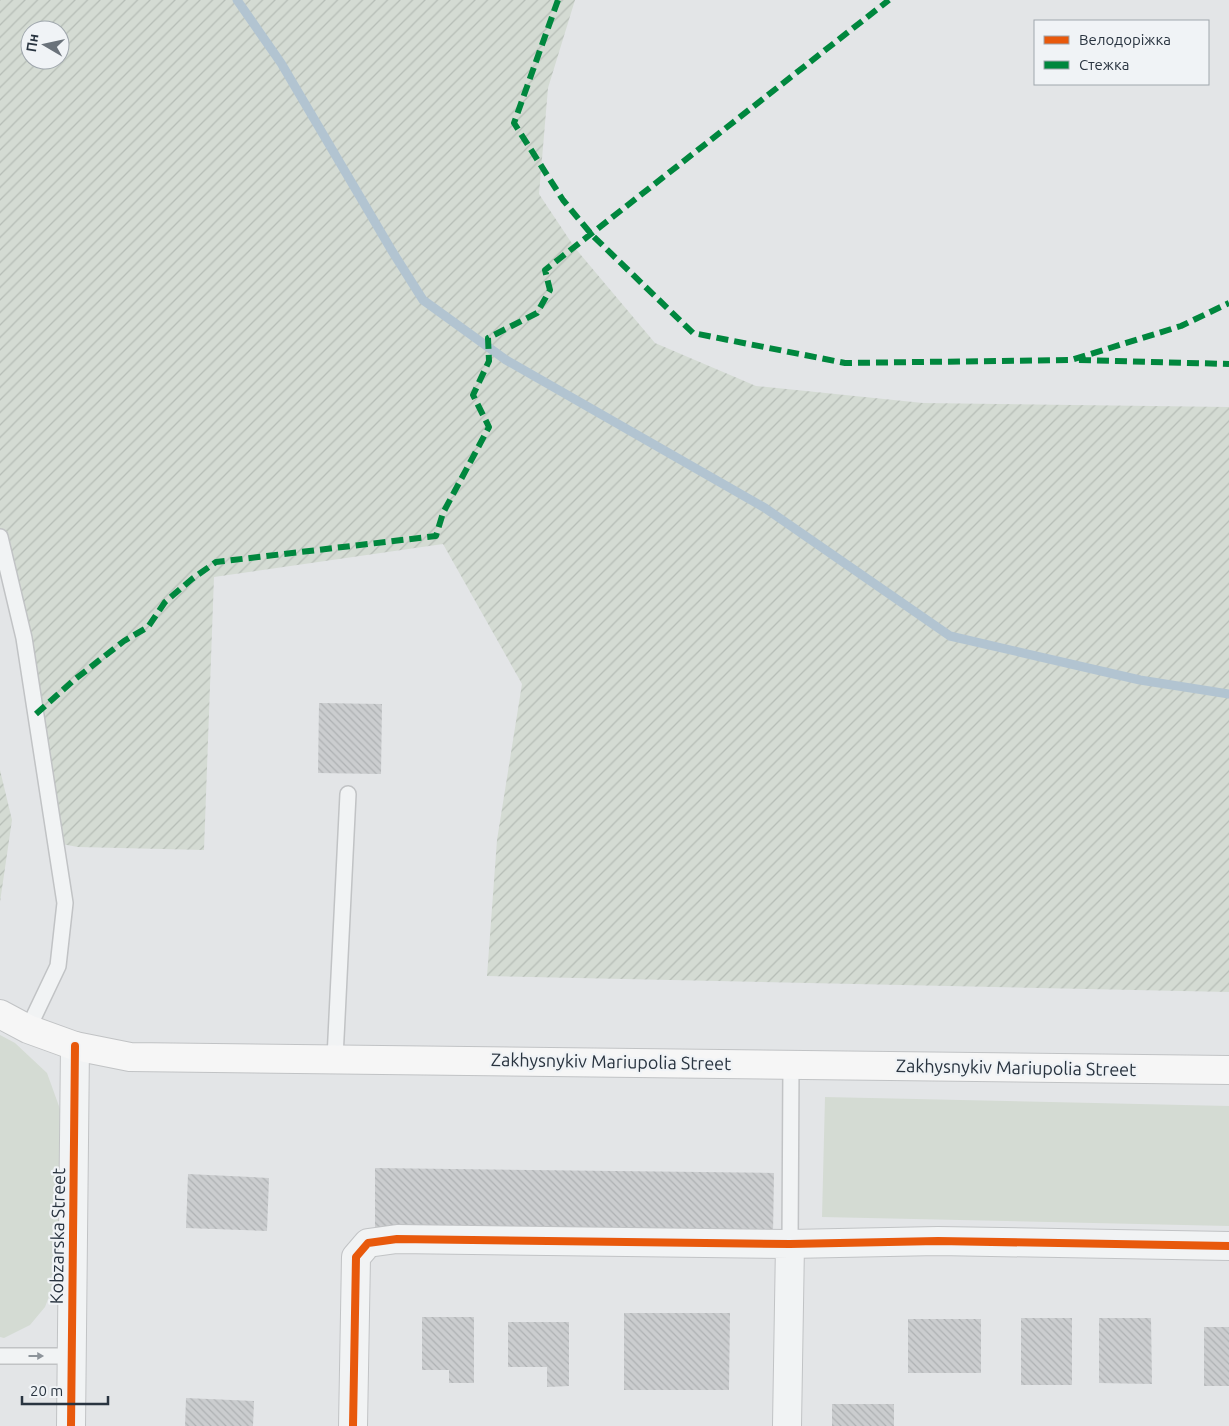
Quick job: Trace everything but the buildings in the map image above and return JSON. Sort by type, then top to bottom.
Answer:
[{"type":"main road","name":"Zakhysnykiv Mariupolia Street","points":[[0,1014],[28,1029],[75,1046],[130,1056],[1229,1070]]},
{"type":"street","name":"Kobzarska Street","points":[[71,1426],[75,1046]]},
{"type":"street","points":[[354,1426],[356,1257],[368,1243],[397,1239],[790,1244],[938,1241],[1229,1246]]},
{"type":"street","points":[[787,1426],[790,1244]]},
{"type":"lane","points":[[0,537],[24,638],[65,903],[58,966],[28,1029]]},
{"type":"lane","points":[[335,1058],[348,794]]},
{"type":"lane","points":[[790,1244],[791,1064]]},
{"type":"lane","points":[[0,1356],[72,1356]]},
{"type":"shaded area","points":[[0,0],[575,0],[548,88],[539,194],[575,248],[655,343],[756,386],[923,403],[1229,407],[1229,992],[487,976],[497,840],[522,684],[443,544],[214,577],[204,850],[78,847],[56,843],[0,537]]},
{"type":"shaded area","points":[[0,770],[12,820],[0,902]]},
{"type":"shaded area","points":[[0,1035],[15,1043],[47,1073],[60,1109],[58,1273],[45,1307],[30,1325],[4,1338],[0,1337]]},
{"type":"shaded area","points":[[825,1097],[1229,1106],[1229,1226],[822,1217]]},
{"type":"waterway","points":[[237,0],[281,63],[423,300],[506,360],[765,508],[950,636],[1140,680],[1229,694]]},
{"type":"marked path","points":[[558,0],[514,123],[563,200],[592,235],[693,333],[845,363],[1071,360],[1181,326],[1229,303]]},
{"type":"marked path","points":[[36,714],[74,680],[124,641],[148,627],[165,602],[216,562],[436,536],[443,513],[489,427],[473,395],[489,361],[488,338],[537,313],[550,290],[545,270],[889,0]]},
{"type":"marked path","points":[[1079,360],[1229,364]]},
{"type":"cycle path","points":[[71,1426],[75,1046]]},
{"type":"cycle path","points":[[353,1426],[356,1257],[368,1243],[397,1239],[790,1244],[938,1241],[1229,1246]]}]
